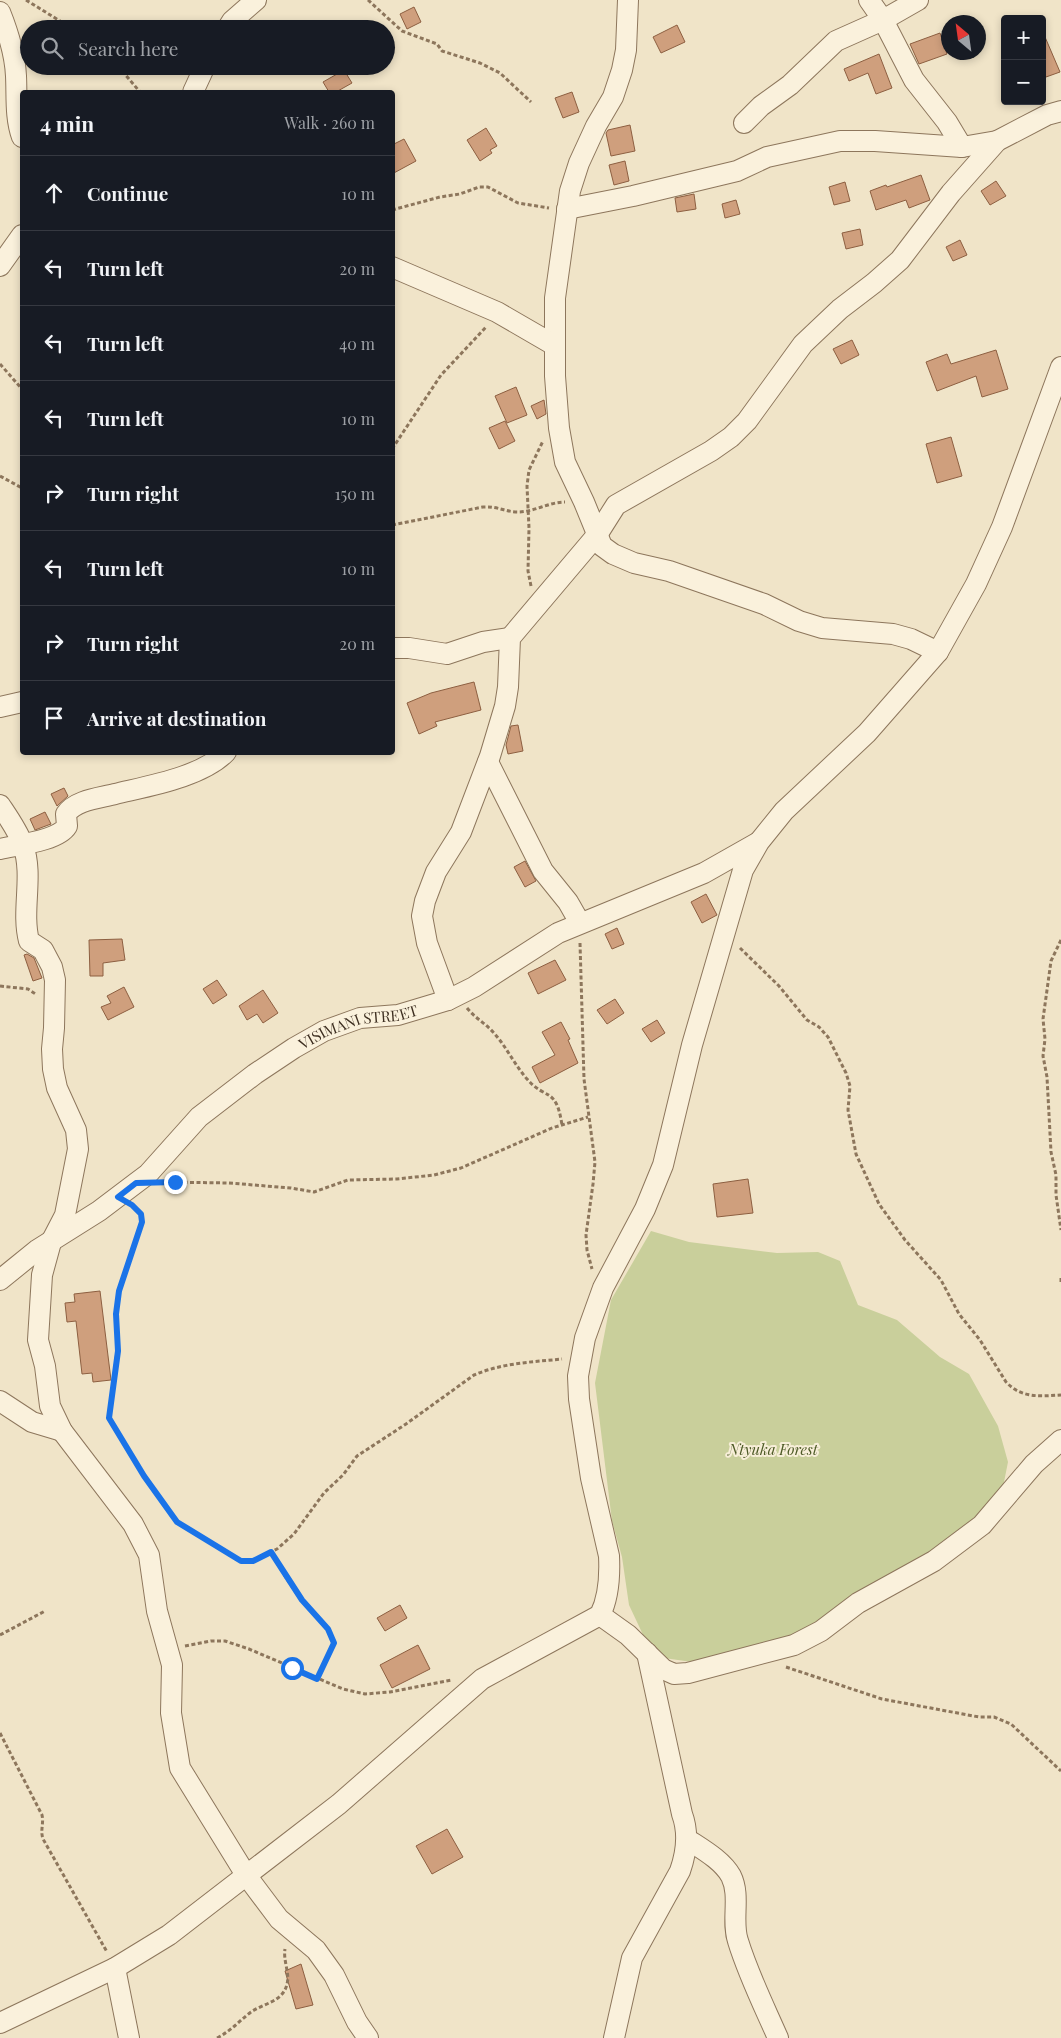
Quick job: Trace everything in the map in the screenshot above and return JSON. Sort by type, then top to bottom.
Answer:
[{"type":"street","points":[[233,20],[256,0]]},
{"type":"street","points":[[628,0],[626,50],[622,70],[613,97],[578,163],[570,191],[555,298],[554,346],[559,428],[566,462],[602,546],[613,554],[634,564],[669,571],[764,604],[822,628],[893,634],[912,639],[938,652]]},
{"type":"street","points":[[869,0],[883,20],[914,80],[947,122],[962,147]]},
{"type":"street","points":[[744,124],[760,106],[790,85],[836,41],[883,20],[918,0]]},
{"type":"street","points":[[0,12],[14,58],[17,112],[20,127]]},
{"type":"street","points":[[194,90],[201,75]]},
{"type":"street","points":[[567,209],[633,196],[737,171],[767,157],[840,141],[875,141],[962,147],[997,141],[1047,115],[1061,111]]},
{"type":"street","points":[[453,997],[427,943],[422,916],[425,901],[436,872],[461,832],[488,762],[505,706],[508,687],[510,638],[598,535],[616,505],[711,451],[747,421],[803,344],[840,309],[900,260],[951,194],[997,141]]},
{"type":"street","points":[[0,266],[20,238]]},
{"type":"street","points":[[395,268],[497,312],[554,346]]},
{"type":"street","points":[[0,2023],[115,1968],[169,1935],[339,1804],[482,1679],[600,1615],[605,1605],[610,1572],[609,1556],[583,1437],[578,1376],[585,1338],[603,1288],[645,1209],[663,1165],[692,1045],[743,870],[759,842],[784,812],[867,733],[938,652],[976,584],[1002,527],[1061,367]]},
{"type":"street","points":[[395,648],[409,648],[447,654],[483,642],[510,638]]},
{"type":"street","points":[[0,707],[20,702]]},
{"type":"street","points":[[0,849],[48,838],[61,833],[66,826],[66,814],[73,807],[98,797],[178,777],[208,766],[222,755]]},
{"type":"street","points":[[488,762],[543,872],[568,902],[580,923]]},
{"type":"street","points":[[0,805],[23,844],[27,867],[25,918],[29,941],[43,950],[52,967],[55,980],[53,1069],[57,1088],[76,1130],[78,1149],[65,1215],[51,1242],[42,1275],[38,1340],[45,1366],[50,1406],[62,1431],[122,1508],[147,1549],[152,1563],[157,1611],[172,1666],[171,1719],[180,1768],[246,1875],[279,1919],[316,1950],[326,1963],[345,1994],[357,2022],[368,2038]]},
{"type":"street","name":"VISIMANI STREET","points":[[0,1280],[21,1261],[118,1197],[148,1174],[199,1117],[255,1074],[294,1048],[324,1031],[360,1018],[398,1015],[453,997],[474,987],[531,948],[580,923],[704,874],[759,842]]},
{"type":"street","points":[[0,1401],[32,1422],[62,1431]]},
{"type":"street","points":[[600,1615],[628,1635],[663,1669],[674,1674],[688,1673],[794,1645],[821,1631],[858,1603],[934,1561],[956,1546],[982,1525],[1034,1464],[1061,1440]]},
{"type":"street","points":[[614,2038],[632,1958],[680,1870],[687,1839],[686,1826],[647,1653]]},
{"type":"street","points":[[687,1839],[713,1857],[723,1866],[732,1879],[737,1941],[778,2038]]},
{"type":"street","points":[[115,1968],[129,2038]]},
{"type":"path","points":[[26,0],[59,20]]},
{"type":"path","points":[[368,0],[390,20]]},
{"type":"path","points":[[395,25],[402,31],[437,44],[442,51],[480,63],[500,73],[532,102]]},
{"type":"path","points":[[126,75],[138,90]]},
{"type":"path","points":[[395,209],[488,187],[518,203],[567,209]]},
{"type":"path","points":[[395,444],[441,375],[485,329],[497,312]]},
{"type":"path","points":[[0,364],[20,387]]},
{"type":"path","points":[[535,609],[528,571],[527,486],[529,470],[545,437],[559,428]]},
{"type":"path","points":[[0,476],[20,487]]},
{"type":"path","points":[[395,524],[483,507],[497,507],[519,512],[558,502],[584,502]]},
{"type":"path","points":[[580,923],[584,1079],[588,1117],[593,1139],[594,1162],[586,1244],[589,1262],[603,1288]]},
{"type":"path","points":[[726,933],[779,986],[807,1020],[819,1027],[828,1037],[846,1073],[850,1086],[848,1110],[854,1148],[880,1204],[905,1240],[940,1280],[958,1314],[980,1340],[1006,1382],[1016,1390],[1030,1396],[1061,1395]]},
{"type":"path","points":[[1061,940],[1050,960],[1043,1019],[1045,1039],[1043,1056],[1047,1077],[1051,1152],[1056,1175],[1056,1194],[1061,1230]]},
{"type":"path","points":[[0,986],[28,989],[36,993],[54,1014]]},
{"type":"path","points":[[453,997],[494,1034],[528,1081],[553,1098],[558,1104],[562,1125]]},
{"type":"path","points":[[136,1183],[229,1183],[291,1188],[314,1192],[348,1180],[397,1178],[448,1172],[562,1125],[588,1117]]},
{"type":"path","points":[[118,1197],[132,1205],[141,1214],[142,1222],[119,1291],[116,1314],[118,1351],[109,1418],[111,1424],[177,1522],[241,1561],[253,1561],[271,1552],[294,1534],[324,1493],[343,1475],[357,1456],[406,1424],[474,1375],[486,1370],[513,1364],[582,1357]]},
{"type":"path","points":[[1061,1278],[1061,1284]]},
{"type":"path","points":[[271,1552],[302,1600],[328,1629],[333,1638],[334,1643],[317,1679]]},
{"type":"path","points":[[0,1636],[45,1611]]},
{"type":"path","points":[[168,1649],[211,1641],[225,1641],[249,1649],[343,1689],[365,1694],[390,1692],[462,1679],[482,1679]]},
{"type":"path","points":[[782,1666],[882,1699],[1003,1720],[1011,1724],[1061,1771]]},
{"type":"path","points":[[0,1733],[42,1815],[44,1821],[41,1832],[43,1839],[115,1968]]},
{"type":"path","points":[[217,2038],[234,2028],[252,2012],[273,2002],[285,1990],[288,1980],[284,1955],[291,1931]]},
{"type":"green space","name":"Ntyuka Forest","points":[[651,1231],[689,1242],[777,1253],[818,1252],[840,1261],[858,1305],[897,1320],[940,1357],[969,1374],[998,1426],[1008,1462],[1001,1497],[978,1522],[824,1624],[789,1639],[699,1663],[664,1658],[645,1639],[629,1605],[622,1557],[612,1521],[595,1383],[611,1300]]},
{"type":"building","points":[[414,7],[421,22],[407,29],[400,14]]},
{"type":"building","points":[[677,25],[685,42],[661,53],[653,37]]},
{"type":"building","points":[[940,33],[941,56],[919,64],[910,44]]},
{"type":"building","points":[[1046,39],[1060,72],[1046,77]]},
{"type":"building","points":[[879,54],[892,88],[876,94],[868,73],[849,81],[844,69]]},
{"type":"building","points":[[335,75],[347,75],[352,83],[340,90],[328,90],[323,82]]},
{"type":"building","points":[[572,92],[579,112],[563,118],[555,98]]},
{"type":"building","points":[[630,125],[635,151],[611,156],[606,133],[608,130]]},
{"type":"building","points":[[486,128],[497,146],[490,150],[492,153],[480,161],[467,140]]},
{"type":"building","points":[[404,139],[416,161],[395,172],[395,144]]},
{"type":"building","points":[[625,161],[629,181],[614,185],[609,165]]},
{"type":"building","points":[[921,175],[930,200],[909,208],[906,200],[876,210],[870,191]]},
{"type":"building","points":[[996,181],[1006,196],[990,205],[981,191]]},
{"type":"building","points":[[845,182],[850,201],[834,205],[829,187]]},
{"type":"building","points":[[694,194],[696,209],[677,212],[675,198]]},
{"type":"building","points":[[736,200],[740,214],[725,218],[722,204]]},
{"type":"building","points":[[860,229],[863,245],[846,249],[842,233]]},
{"type":"building","points":[[960,240],[967,255],[953,261],[946,247]]},
{"type":"building","points":[[852,340],[859,355],[841,364],[833,349]]},
{"type":"building","points":[[996,350],[1008,389],[982,397],[976,376],[937,391],[926,362],[947,354],[951,364]]},
{"type":"building","points":[[516,387],[527,415],[507,423],[495,396]]},
{"type":"building","points":[[544,400],[546,414],[537,419],[531,406]]},
{"type":"building","points":[[505,421],[515,441],[499,449],[489,428]]},
{"type":"building","points":[[951,437],[962,476],[937,483],[926,444]]},
{"type":"building","points":[[474,682],[481,710],[435,722],[437,726],[419,734],[407,703],[431,693]]},
{"type":"building","points":[[518,725],[523,751],[508,754],[506,745],[511,726]]},
{"type":"building","points":[[64,788],[68,796],[57,806],[51,794]]},
{"type":"building","points":[[45,812],[51,824],[35,830],[30,819]]},
{"type":"building","points":[[525,861],[536,881],[525,887],[514,867]]},
{"type":"building","points":[[706,894],[717,915],[702,923],[691,902]]},
{"type":"building","points":[[617,928],[624,944],[612,949],[605,934]]},
{"type":"building","points":[[122,939],[125,960],[103,963],[103,976],[90,976],[89,940]]},
{"type":"building","points":[[27,954],[34,958],[42,978],[33,981],[24,955]]},
{"type":"building","points":[[555,960],[566,980],[538,994],[528,973]]},
{"type":"building","points":[[217,980],[227,995],[213,1004],[203,989]]},
{"type":"building","points":[[124,987],[134,1007],[108,1020],[101,1007],[111,1003],[107,996]]},
{"type":"building","points":[[263,990],[278,1013],[263,1023],[257,1014],[247,1020],[239,1006]]},
{"type":"building","points":[[615,999],[624,1013],[607,1024],[597,1010]]},
{"type":"building","points":[[657,1020],[665,1033],[651,1042],[642,1029]]},
{"type":"building","points":[[561,1022],[570,1039],[568,1040],[578,1063],[540,1083],[532,1067],[555,1055],[542,1032]]},
{"type":"building","points":[[748,1179],[753,1213],[717,1217],[713,1184]]},
{"type":"building","points":[[100,1291],[111,1380],[93,1382],[92,1373],[82,1374],[76,1321],[67,1322],[65,1303],[75,1302],[74,1294]]},
{"type":"building","points":[[400,1605],[407,1618],[385,1631],[377,1618]]},
{"type":"building","points":[[418,1645],[430,1669],[392,1688],[380,1665]]},
{"type":"building","points":[[447,1829],[463,1857],[432,1874],[416,1846]]},
{"type":"building","points":[[301,1964],[313,2005],[296,2009],[285,1971]]},
{"type":"route","points":[[175,1182],[136,1183],[118,1197],[132,1205],[141,1214],[142,1222],[119,1291],[116,1314],[118,1351],[109,1418],[144,1476],[177,1522],[241,1561],[253,1561],[271,1552],[302,1600],[328,1629],[334,1643],[317,1679],[292,1668]]}]
